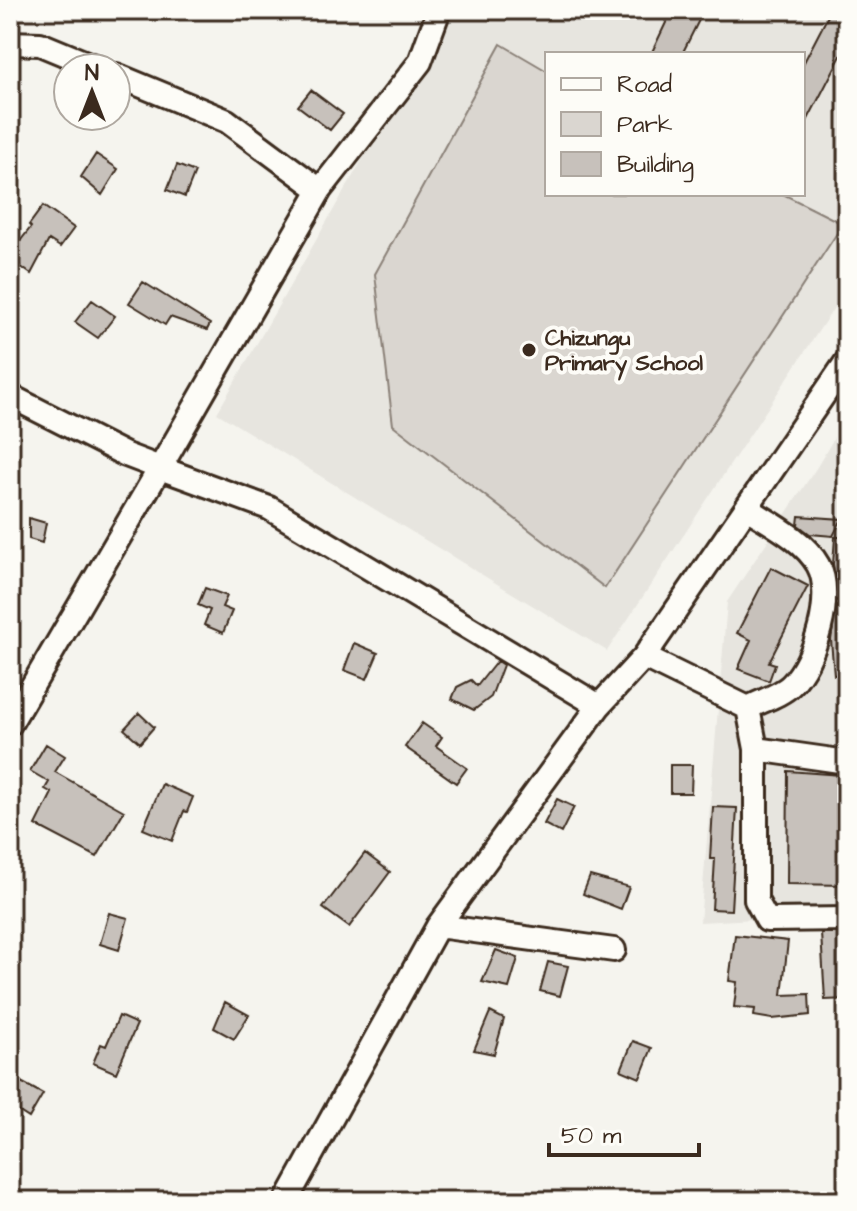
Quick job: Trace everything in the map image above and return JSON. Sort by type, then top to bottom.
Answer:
[{"type":"street","points":[[10,724],[320,190],[420,62],[439,10]]},
{"type":"street","points":[[10,43],[40,44],[59,52]]},
{"type":"street","points":[[132,82],[227,121],[320,190]]},
{"type":"street","points":[[286,1201],[438,926],[599,706],[644,657],[847,361]]},
{"type":"street","points":[[10,396],[126,455],[269,508],[599,706]]},
{"type":"street","points":[[747,508],[798,543],[818,565],[826,591],[818,642],[791,685],[748,708]]},
{"type":"street","points":[[644,657],[748,708]]},
{"type":"street","points":[[748,708],[756,749],[756,900],[767,920],[847,919]]},
{"type":"street","points":[[756,749],[847,762]]},
{"type":"street","points":[[438,926],[614,950]]},
{"type":"shaded area","name":"Chizungu Primary School","points":[[448,10],[847,10],[847,288],[607,651],[217,413]]},
{"type":"shaded area","points":[[847,416],[847,914],[700,922],[727,602],[817,467]]},
{"type":"green space","points":[[501,44],[545,70],[545,196],[787,196],[843,224],[605,588],[393,425],[375,274]]},
{"type":"building","points":[[672,10],[704,10],[683,52],[652,52]]},
{"type":"building","points":[[831,10],[847,10],[847,44],[805,125],[805,60]]},
{"type":"building","points":[[311,90],[343,114],[330,130],[298,106]]},
{"type":"building","points":[[96,154],[118,169],[102,195],[81,177]]},
{"type":"building","points":[[177,165],[195,172],[185,197],[167,190]]},
{"type":"building","points":[[43,206],[74,228],[60,247],[49,240],[31,274],[10,259],[10,254]]},
{"type":"building","points":[[143,282],[210,324],[207,330],[170,317],[165,325],[129,303]]},
{"type":"building","points":[[92,300],[115,316],[98,338],[75,322]]},
{"type":"building","points":[[799,516],[842,519],[833,536],[810,534],[798,525]]},
{"type":"building","points":[[29,518],[46,523],[42,543],[29,539]]},
{"type":"building","points":[[835,537],[847,537],[847,675],[834,675],[831,640],[838,594],[833,564]]},
{"type":"building","points":[[771,567],[808,586],[769,662],[775,664],[769,681],[738,669],[751,640],[737,633]]},
{"type":"building","points":[[205,588],[227,596],[222,607],[232,611],[223,633],[204,625],[210,610],[198,605]]},
{"type":"building","points":[[354,643],[378,653],[367,679],[344,670]]},
{"type":"building","points":[[497,661],[503,665],[491,697],[474,710],[452,699],[457,687],[471,680],[477,686]]},
{"type":"building","points":[[139,713],[154,727],[140,743],[124,729]]},
{"type":"building","points":[[422,723],[442,737],[436,746],[467,768],[456,783],[405,747]]},
{"type":"building","points":[[46,744],[65,756],[55,772],[124,811],[97,857],[36,825],[52,793],[45,789],[49,782],[30,771]]},
{"type":"building","points":[[670,765],[692,765],[691,793],[670,793]]},
{"type":"building","points":[[788,771],[841,775],[840,796],[847,797],[847,885],[787,884]]},
{"type":"building","points":[[162,784],[193,797],[172,841],[143,829]]},
{"type":"building","points":[[557,799],[574,807],[561,833],[544,824]]},
{"type":"building","points":[[713,807],[737,808],[731,910],[712,909],[715,859],[710,859]]},
{"type":"building","points":[[365,853],[390,872],[349,927],[323,908]]},
{"type":"building","points":[[590,876],[629,887],[621,909],[583,894]]},
{"type":"building","points":[[109,913],[128,918],[119,950],[100,944]]},
{"type":"building","points":[[821,933],[847,933],[847,999],[825,1000]]},
{"type":"building","points":[[735,935],[788,941],[782,995],[809,994],[810,1015],[772,1019],[754,1016],[755,1009],[734,1007],[737,982],[729,981]]},
{"type":"building","points":[[496,950],[518,958],[509,988],[482,982]]},
{"type":"building","points":[[548,962],[568,966],[560,996],[540,991]]},
{"type":"building","points":[[225,1002],[249,1015],[234,1039],[214,1028]]},
{"type":"building","points":[[490,1012],[504,1019],[494,1054],[474,1050]]},
{"type":"building","points":[[119,1016],[137,1024],[116,1073],[93,1063],[101,1044],[106,1046]]},
{"type":"building","points":[[633,1041],[652,1048],[640,1078],[621,1070]]},
{"type":"building","points":[[10,1076],[43,1094],[29,1118],[10,1106]]},
{"type":"place","name":"Chizungu Primary School","points":[[529,350]]}]
